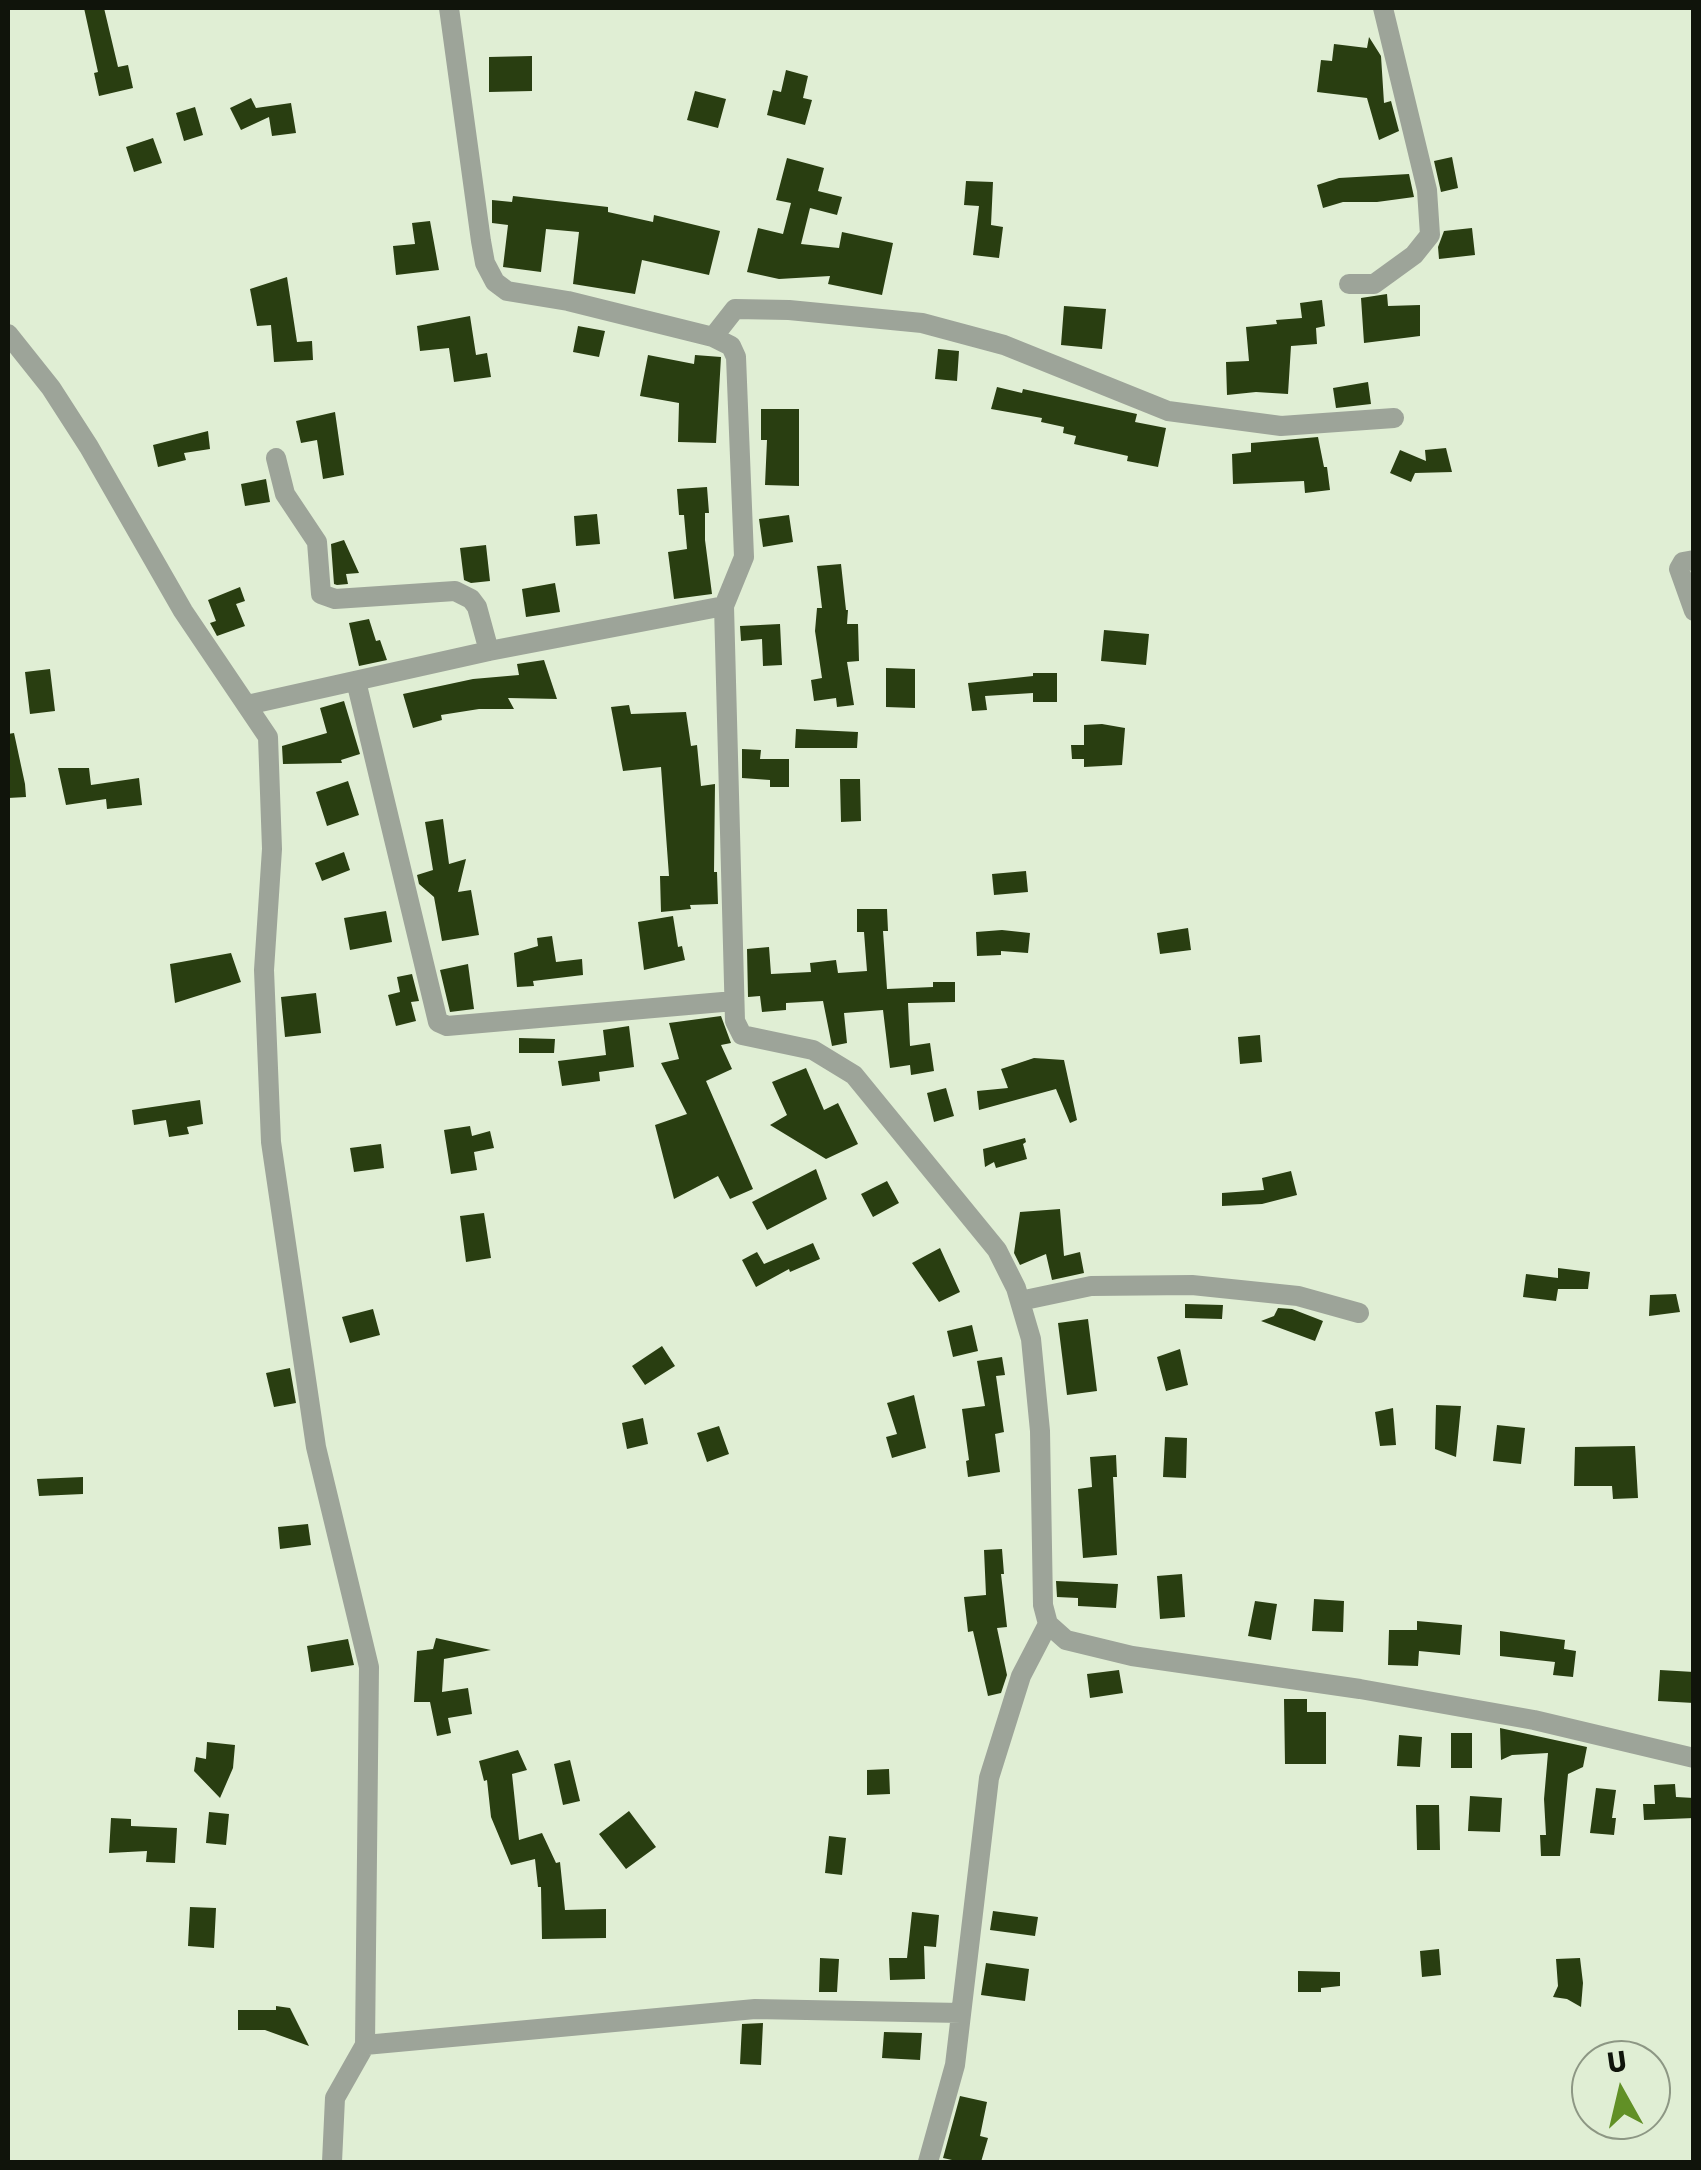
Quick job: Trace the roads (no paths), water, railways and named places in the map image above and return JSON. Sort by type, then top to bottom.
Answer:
[{"type":"street","points":[[448,8],[481,240],[494,282],[507,290],[713,337],[731,346],[738,371],[744,557],[724,606],[735,1020],[742,1035],[813,1050],[854,1075],[998,1250],[1031,1339],[1040,1431],[1043,1605],[1048,1624],[1066,1640],[1132,1656],[1360,1689],[1534,1720],[1694,1758]]},
{"type":"street","points":[[1349,284],[1374,284],[1414,256],[1430,235],[1427,190],[1384,8]]},
{"type":"street","points":[[713,337],[735,308],[922,324],[1004,344],[1168,411],[1281,426],[1394,418]]},
{"type":"street","points":[[8,334],[51,388],[183,612],[268,737],[272,849],[264,970],[271,1142],[316,1447],[369,1668],[364,2045],[335,2098],[332,2162]]},
{"type":"street","points":[[276,458],[285,494],[317,542],[321,594],[335,599],[455,591],[477,607],[489,651]]},
{"type":"street","points":[[1694,560],[1683,562],[1679,569],[1694,611]]},
{"type":"street","points":[[247,706],[489,651],[724,606]]},
{"type":"street","points":[[356,681],[438,1022],[447,1026],[734,1000]]},
{"type":"street","points":[[1020,1301],[1092,1286],[1192,1285],[1298,1296],[1358,1313]]},
{"type":"street","points":[[928,2162],[955,2065],[990,1778],[1021,1676],[1048,1624]]},
{"type":"street","points":[[364,2045],[756,2009],[960,2012]]}]
